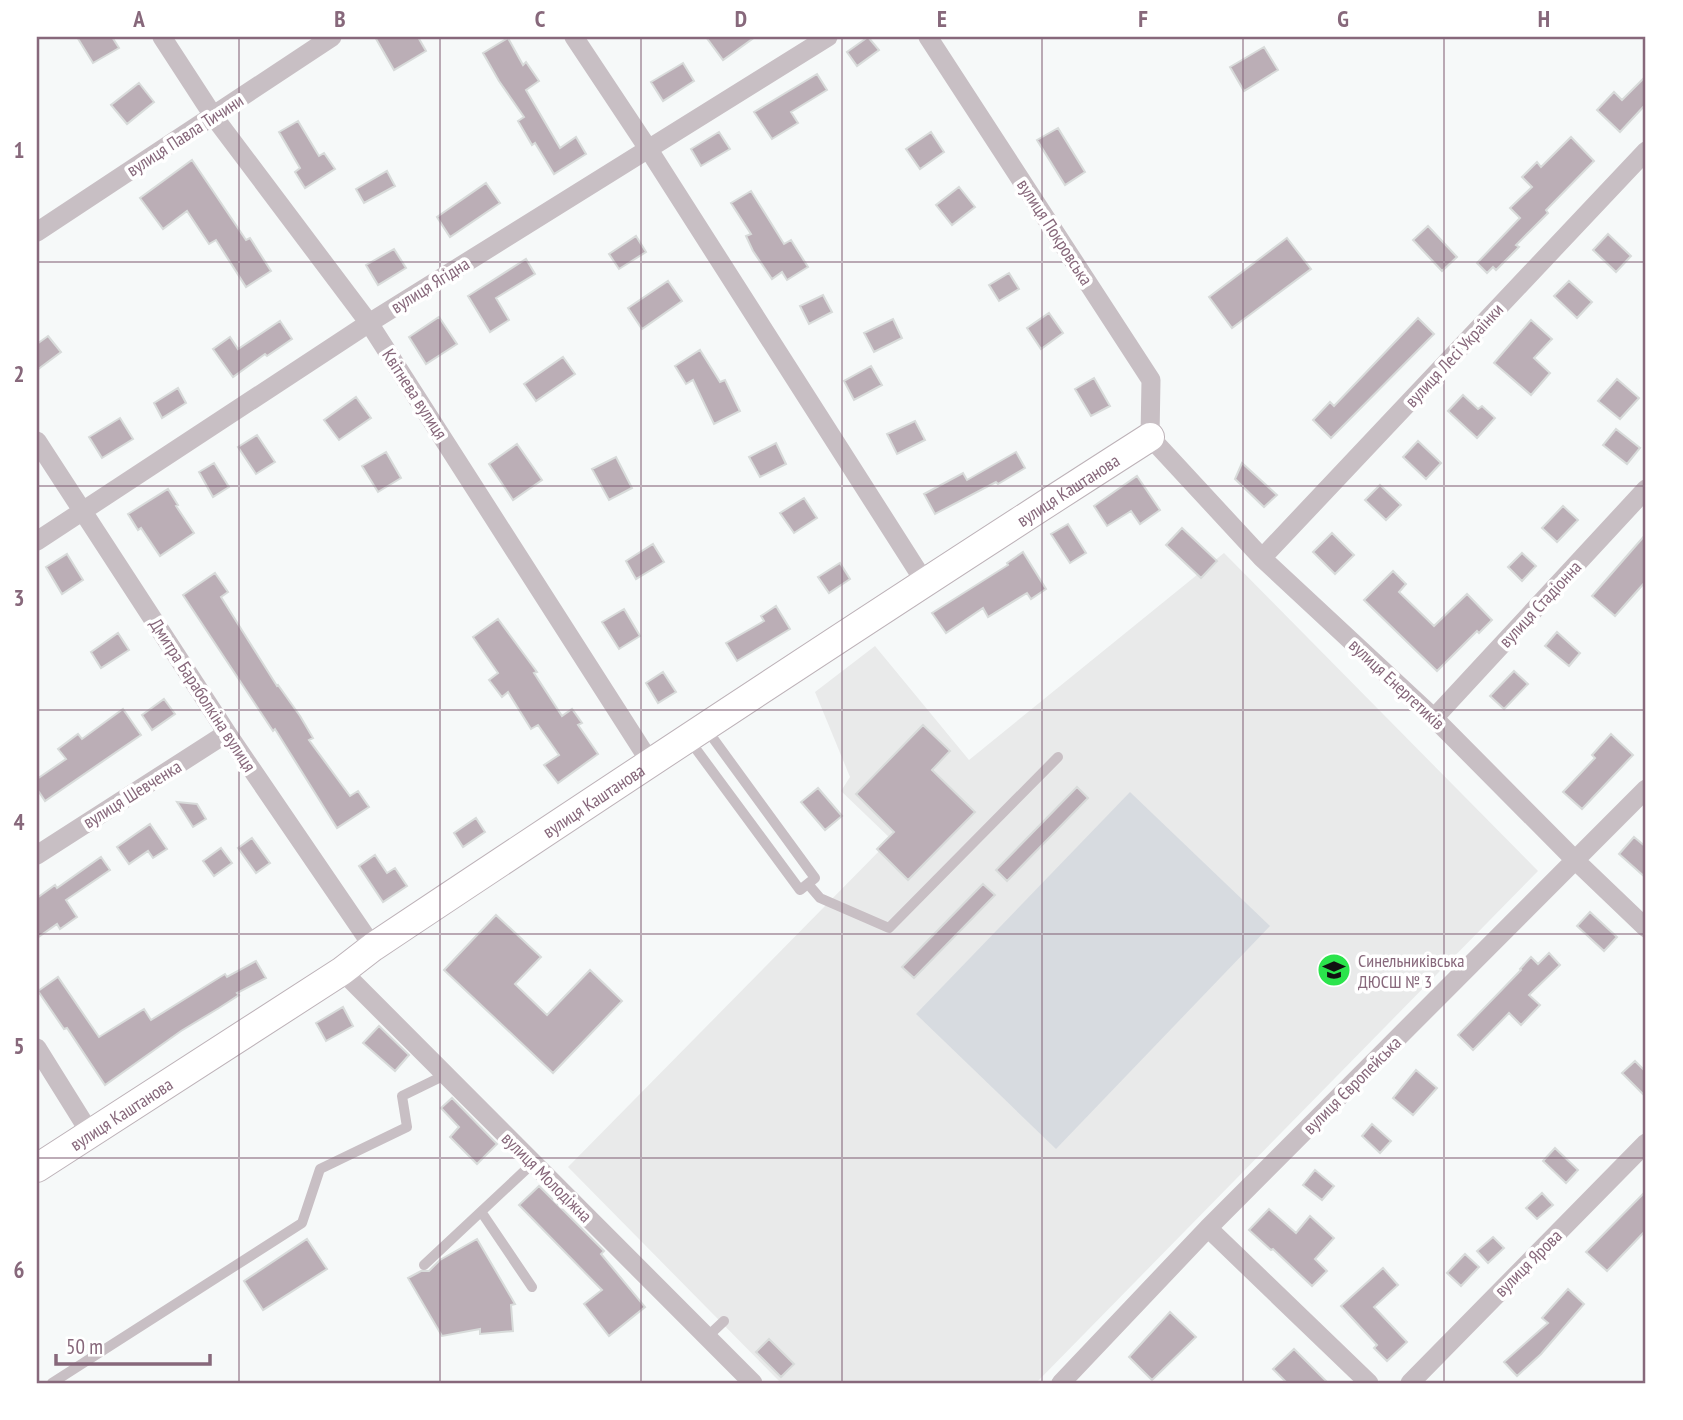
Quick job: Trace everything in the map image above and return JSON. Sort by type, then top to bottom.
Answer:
[{"type":"street","name":"Квітнева вулиця","points":[[162,37],[214,117],[369,323],[650,762]]},
{"type":"street","name":"вулиця Павла Тичини","points":[[37,232],[332,37]]},
{"type":"street","points":[[574,37],[924,581]]},
{"type":"street","name":"вулиця Ягідна","points":[[37,541],[369,323],[828,37]]},
{"type":"street","name":"вулиця Покровська","points":[[928,37],[1151,380],[1150,437]]},
{"type":"street","name":"вулиця Лесі Українки","points":[[1262,558],[1646,151]]},
{"type":"street","name":"вулиця Енергетиків","points":[[1150,437],[1262,558],[1434,718],[1646,928]]},
{"type":"street","name":"вулиця Каштанова","points":[[37,1168],[342,971],[373,947],[924,581],[1150,437]]},
{"type":"street","name":"Дмитра Бараболкіна вулиця","points":[[37,441],[227,733],[373,947]]},
{"type":"street","name":"вулиця Стадіонна","points":[[1434,718],[1646,489]]},
{"type":"street","name":"вулиця Шевченка","points":[[37,855],[227,733]]},
{"type":"street","name":"вулиця Європейська","points":[[1061,1383],[1208,1228],[1646,789]]},
{"type":"street","name":"вулиця Молодіжна","points":[[342,971],[753,1383]]},
{"type":"street","points":[[37,1048],[90,1133]]},
{"type":"street","name":"вулиця Ярова","points":[[1410,1383],[1646,1143]]},
{"type":"street","points":[[1208,1228],[1369,1383]]},
{"type":"lane","points":[[696,732],[815,878],[800,890],[696,732]]},
{"type":"lane","points":[[808,884],[820,898],[888,928],[1058,757]]},
{"type":"lane","points":[[52,1383],[302,1223],[320,1170],[407,1128],[402,1096],[445,1075]]},
{"type":"lane","points":[[424,1265],[533,1163]]},
{"type":"lane","points":[[482,1213],[531,1287]]},
{"type":"lane","points":[[707,1337],[724,1321]]},
{"type":"shaded area","name":"Синельниківська ДЮСШ № 3","points":[[1224,553],[1538,871],[1036,1383],[781,1383],[568,1167],[891,839],[841,791],[850,777],[815,692],[875,646],[969,760]]},
{"type":"shaded area","points":[[1130,792],[1270,926],[1056,1149],[916,1014]]},
{"type":"building","points":[[77,37],[112,37],[119,48],[93,63]]},
{"type":"building","points":[[375,37],[418,37],[426,51],[394,70]]},
{"type":"building","points":[[706,37],[755,37],[723,60]]},
{"type":"building","points":[[868,37],[879,50],[857,66],[847,52]]},
{"type":"building","points":[[508,38],[523,65],[526,62],[539,81],[526,90],[560,148],[576,137],[586,154],[554,174],[535,143],[532,145],[518,121],[524,117],[483,53]]},
{"type":"building","points":[[1264,47],[1278,70],[1244,91],[1230,67]]},
{"type":"building","points":[[683,63],[694,81],[663,101],[651,82]]},
{"type":"building","points":[[817,74],[827,90],[791,112],[798,123],[772,139],[754,112]]},
{"type":"building","points":[[1646,76],[1646,104],[1620,132],[1597,110],[1614,92],[1622,100]]},
{"type":"building","points":[[139,83],[154,102],[127,124],[111,105]]},
{"type":"building","points":[[298,121],[319,156],[324,153],[335,169],[305,188],[295,172],[300,168],[279,132]]},
{"type":"building","points":[[1058,128],[1085,172],[1065,185],[1037,140]]},
{"type":"building","points":[[719,132],[730,149],[701,166],[691,149]]},
{"type":"building","points":[[931,132],[944,152],[920,169],[906,149]]},
{"type":"building","points":[[1571,137],[1594,161],[1546,210],[1548,213],[1516,245],[1519,247],[1496,270],[1493,267],[1487,273],[1477,263],[1520,218],[1510,208],[1532,187],[1522,177],[1537,162],[1541,167]]},
{"type":"building","points":[[192,160],[246,240],[250,238],[271,271],[246,287],[216,240],[209,244],[187,211],[163,229],[140,198]]},
{"type":"building","points":[[387,171],[395,186],[364,203],[356,189]]},
{"type":"building","points":[[486,183],[500,203],[450,237],[437,217]]},
{"type":"building","points":[[959,187],[975,207],[952,225],[936,205]]},
{"type":"building","points":[[751,191],[784,244],[791,240],[808,267],[787,280],[782,272],[772,279],[753,251],[746,236],[751,234],[731,203]]},
{"type":"building","points":[[1428,226],[1457,257],[1442,271],[1413,240]]},
{"type":"building","points":[[1608,234],[1631,256],[1616,272],[1593,250]]},
{"type":"building","points":[[636,236],[646,252],[619,269],[609,254]]},
{"type":"building","points":[[1287,238],[1311,269],[1232,328],[1209,297]]},
{"type":"building","points":[[394,249],[406,268],[378,285],[366,265]]},
{"type":"building","points":[[526,259],[535,274],[496,298],[509,320],[490,332],[468,296]]},
{"type":"building","points":[[1009,273],[1019,289],[999,301],[989,285]]},
{"type":"building","points":[[668,281],[682,301],[642,329],[628,308]]},
{"type":"building","points":[[1569,281],[1592,302],[1577,318],[1554,296]]},
{"type":"building","points":[[823,295],[832,312],[809,324],[800,306]]},
{"type":"building","points":[[1049,313],[1063,333],[1041,349],[1027,328]]},
{"type":"building","points":[[439,317],[457,344],[426,364],[409,337]]},
{"type":"building","points":[[1418,318],[1434,334],[1331,438],[1313,420],[1330,402],[1334,406]]},
{"type":"building","points":[[893,319],[902,338],[874,352],[864,333]]},
{"type":"building","points":[[1531,320],[1552,339],[1534,358],[1550,373],[1531,395],[1494,363]]},
{"type":"building","points":[[280,321],[292,339],[233,377],[213,349],[230,337],[238,349]]},
{"type":"building","points":[[48,336],[61,352],[37,370],[37,344]]},
{"type":"building","points":[[700,350],[720,382],[725,380],[740,411],[714,424],[693,380],[686,384],[675,366]]},
{"type":"building","points":[[563,357],[575,374],[536,401],[524,384]]},
{"type":"building","points":[[871,366],[882,385],[854,400],[844,381]]},
{"type":"building","points":[[1094,378],[1110,406],[1091,416],[1075,389]]},
{"type":"building","points":[[1617,379],[1639,398],[1620,419],[1598,401]]},
{"type":"building","points":[[178,388],[186,403],[162,418],[154,403]]},
{"type":"building","points":[[1463,395],[1478,409],[1482,406],[1495,418],[1477,438],[1448,411]]},
{"type":"building","points":[[356,397],[371,418],[339,440],[324,420]]},
{"type":"building","points":[[120,418],[133,439],[102,458],[89,437]]},
{"type":"building","points":[[915,421],[925,440],[897,454],[887,434]]},
{"type":"building","points":[[1616,429],[1640,448],[1627,464],[1603,445]]},
{"type":"building","points":[[257,435],[275,462],[256,474],[238,447]]},
{"type":"building","points":[[1418,441],[1441,463],[1426,479],[1403,457]]},
{"type":"building","points":[[776,443],[786,464],[760,477],[749,457]]},
{"type":"building","points":[[517,444],[542,480],[513,500],[489,464]]},
{"type":"building","points":[[386,452],[401,478],[378,492],[362,466]]},
{"type":"building","points":[[1016,452],[1025,468],[935,514],[924,494],[963,473],[967,480]]},
{"type":"building","points":[[616,457],[632,488],[609,500],[592,469]]},
{"type":"building","points":[[214,463],[229,487],[213,497],[199,472]]},
{"type":"building","points":[[1242,463],[1277,495],[1264,507],[1235,479]]},
{"type":"building","points":[[1137,476],[1160,510],[1140,524],[1131,511],[1107,526],[1094,506]]},
{"type":"building","points":[[1380,485],[1401,505],[1386,520],[1365,500]]},
{"type":"building","points":[[168,489],[194,533],[160,556],[128,514]]},
{"type":"building","points":[[804,498],[817,518],[794,533],[780,513]]},
{"type":"building","points":[[1563,506],[1578,520],[1557,542],[1542,528]]},
{"type":"building","points":[[1068,524],[1086,553],[1070,563],[1051,534]]},
{"type":"building","points":[[1182,528],[1217,561],[1201,578],[1166,545]]},
{"type":"building","points":[[1332,533],[1354,555],[1335,574],[1313,552]]},
{"type":"building","points":[[1646,534],[1646,581],[1615,616],[1592,596]]},
{"type":"building","points":[[653,544],[664,562],[636,579],[626,561]]},
{"type":"building","points":[[1023,552],[1046,589],[1031,599],[1027,593],[988,617],[983,608],[946,633],[932,613],[1008,565],[1007,563]]},
{"type":"building","points":[[1522,553],[1536,566],[1522,581],[1508,567]]},
{"type":"building","points":[[67,554],[83,580],[62,594],[46,567]]},
{"type":"building","points":[[840,563],[850,579],[829,593],[818,577]]},
{"type":"building","points":[[1393,571],[1406,584],[1399,592],[1434,626],[1467,594],[1492,620],[1479,633],[1477,631],[1437,671],[1364,600]]},
{"type":"building","points":[[215,573],[228,592],[221,597],[277,686],[300,716],[313,738],[309,740],[350,796],[358,791],[369,807],[337,828],[275,729],[273,731],[183,595]]},
{"type":"building","points":[[776,606],[790,629],[737,661],[726,643],[764,621],[761,616]]},
{"type":"building","points":[[624,609],[640,636],[619,649],[602,622]]},
{"type":"building","points":[[498,619],[537,672],[534,673],[562,716],[572,709],[582,723],[578,725],[598,754],[558,783],[544,765],[559,755],[538,725],[531,729],[508,692],[502,697],[489,680],[498,673],[473,637]]},
{"type":"building","points":[[1557,632],[1580,653],[1569,666],[1545,646]]},
{"type":"building","points":[[118,633],[129,650],[101,668],[91,652]]},
{"type":"building","points":[[1514,671],[1528,684],[1504,709],[1490,696]]},
{"type":"building","points":[[663,672],[676,692],[658,703],[646,683]]},
{"type":"building","points":[[164,699],[175,714],[152,730],[142,715]]},
{"type":"building","points":[[123,709],[141,735],[45,801],[37,789],[37,779],[66,759],[58,749],[78,734],[82,739]]},
{"type":"building","points":[[923,725],[950,751],[932,770],[975,812],[908,880],[877,849],[894,832],[856,794]]},
{"type":"building","points":[[1611,734],[1633,755],[1582,809],[1563,792],[1595,758],[1592,755]]},
{"type":"building","points":[[1077,787],[1088,798],[1007,881],[996,870]]},
{"type":"building","points":[[818,788],[842,816],[825,830],[801,802]]},
{"type":"building","points":[[177,802],[197,804],[206,819],[193,827]]},
{"type":"building","points":[[476,818],[485,832],[463,847],[454,833]]},
{"type":"building","points":[[150,824],[167,849],[153,858],[148,851],[129,864],[117,847]]},
{"type":"building","points":[[1634,837],[1646,847],[1646,878],[1619,854]]},
{"type":"building","points":[[252,838],[270,863],[256,873],[238,848]]},
{"type":"building","points":[[221,848],[232,863],[214,876],[203,861]]},
{"type":"building","points":[[375,855],[387,873],[395,868],[407,886],[383,902],[359,866]]},
{"type":"building","points":[[101,857],[110,870],[66,900],[77,917],[60,929],[57,924],[37,938],[37,898],[55,885],[57,888]]},
{"type":"building","points":[[983,884],[995,895],[914,978],[902,967]]},
{"type":"building","points":[[1590,912],[1617,937],[1604,951],[1577,926]]},
{"type":"building","points":[[496,915],[541,957],[515,984],[547,1015],[590,970],[622,1001],[553,1073],[444,970]]},
{"type":"building","points":[[1549,953],[1560,965],[1529,995],[1540,1005],[1521,1025],[1509,1013],[1473,1050],[1458,1035],[1531,957],[1538,964]]},
{"type":"building","points":[[256,961],[266,978],[237,993],[239,995],[181,1031],[105,1085],[67,1028],[64,1029],[38,991],[58,977],[99,1037],[144,1009],[151,1020],[225,974],[227,977]]},
{"type":"building","points":[[343,1007],[353,1026],[326,1041],[316,1023]]},
{"type":"building","points":[[379,1026],[409,1055],[395,1071],[363,1043]]},
{"type":"building","points":[[1635,1061],[1646,1072],[1646,1097],[1622,1073]]},
{"type":"building","points":[[1416,1070],[1437,1088],[1413,1115],[1393,1098]]},
{"type":"building","points":[[452,1098],[497,1144],[477,1164],[450,1137],[459,1127],[441,1108]]},
{"type":"building","points":[[1372,1124],[1391,1141],[1380,1153],[1362,1136]]},
{"type":"building","points":[[1555,1148],[1578,1170],[1566,1183],[1543,1161]]},
{"type":"building","points":[[1315,1170],[1334,1186],[1322,1200],[1303,1185]]},
{"type":"building","points":[[539,1186],[604,1251],[601,1254],[645,1307],[609,1336],[584,1304],[602,1290],[519,1205]]},
{"type":"building","points":[[1646,1191],[1646,1230],[1607,1271],[1586,1252]]},
{"type":"building","points":[[1542,1193],[1553,1205],[1537,1219],[1526,1208]]},
{"type":"building","points":[[1269,1209],[1296,1233],[1310,1216],[1334,1238],[1315,1259],[1327,1271],[1312,1286],[1249,1230]]},
{"type":"building","points":[[1493,1237],[1504,1248],[1488,1263],[1477,1251]]},
{"type":"building","points":[[307,1239],[327,1269],[263,1310],[244,1281]]},
{"type":"building","points":[[477,1239],[515,1304],[511,1305],[513,1331],[480,1334],[480,1329],[442,1336],[408,1278],[421,1271],[429,1271],[440,1260]]},
{"type":"building","points":[[1465,1254],[1479,1267],[1461,1286],[1447,1273]]},
{"type":"building","points":[[1383,1268],[1398,1285],[1374,1307],[1407,1342],[1387,1361],[1374,1348],[1377,1345],[1341,1306]]},
{"type":"building","points":[[1568,1289],[1584,1304],[1541,1354],[1517,1376],[1504,1362],[1548,1323],[1542,1318]]},
{"type":"building","points":[[1170,1312],[1196,1337],[1152,1380],[1129,1357]]},
{"type":"building","points":[[769,1339],[794,1364],[781,1377],[756,1352]]},
{"type":"building","points":[[1294,1349],[1328,1383],[1287,1383],[1273,1369]]},
{"type":"place","name":"Синельниківська ДЮСШ № 3","points":[[1334,970]]}]
